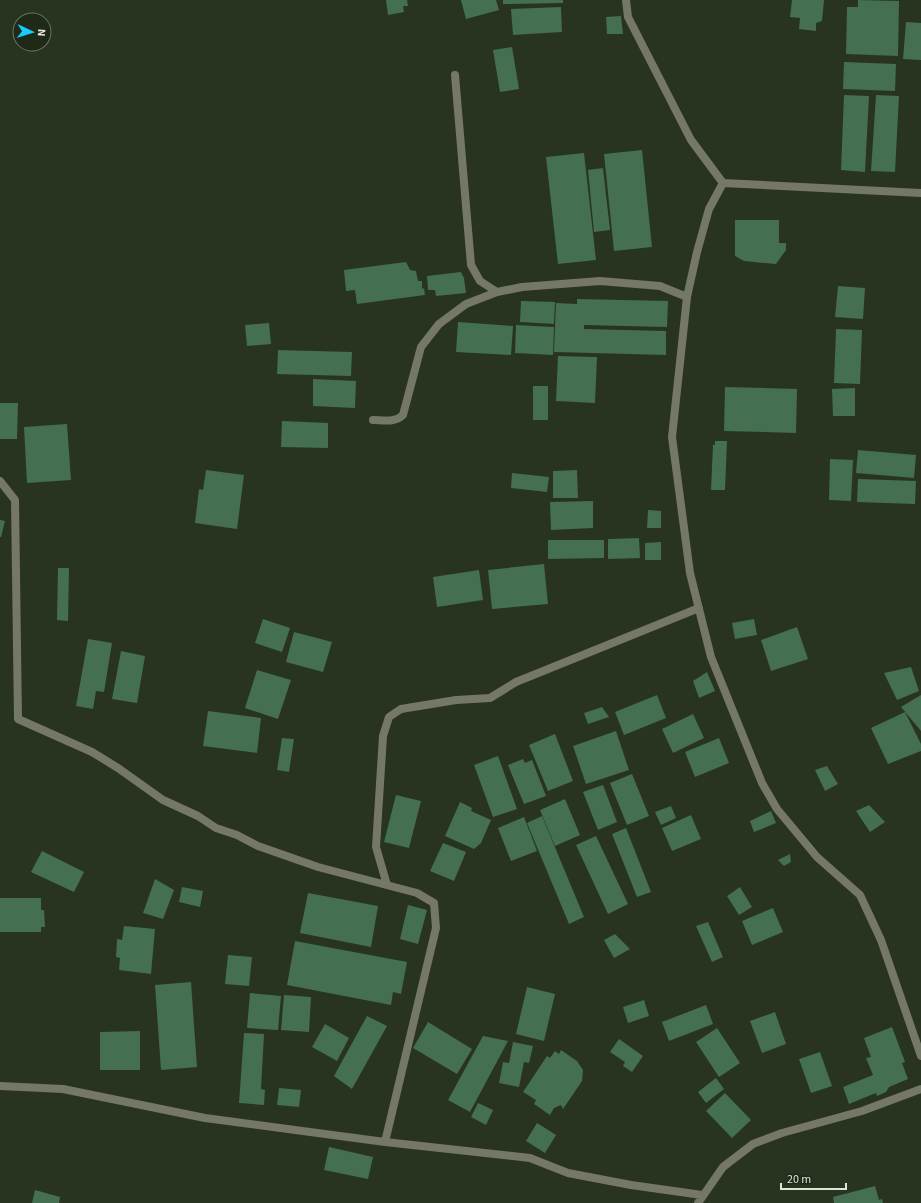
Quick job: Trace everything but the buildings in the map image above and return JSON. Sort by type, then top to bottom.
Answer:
[{"type":"street","points":[[626,0],[628,17],[691,140],[723,183]]},
{"type":"street","points":[[455,75],[471,265],[480,281],[497,292]]},
{"type":"street","points":[[723,183],[921,193]]},
{"type":"street","points":[[723,183],[709,209],[697,252],[687,297],[672,437],[690,573],[711,657],[762,783],[777,809],[817,856],[860,895],[881,940],[920,1053]]},
{"type":"street","points":[[372,420],[394,420],[399,419],[403,415],[421,347],[439,324],[466,304],[497,292],[522,287],[600,281],[660,286],[687,297]]},
{"type":"street","points":[[0,481],[15,500],[18,719],[92,752],[118,768],[163,800],[198,816],[216,828],[237,835],[258,846],[318,867],[417,893],[434,903],[436,928],[385,1142]]},
{"type":"street","points":[[387,885],[376,848],[383,736],[389,717],[401,709],[456,700],[490,698],[516,682],[699,608]]},
{"type":"street","points":[[0,1086],[63,1089],[205,1118],[385,1142],[530,1158],[568,1173],[632,1185],[702,1195]]},
{"type":"street","points":[[698,1203],[702,1195],[723,1167],[753,1144],[782,1133],[862,1111],[921,1089]]}]
